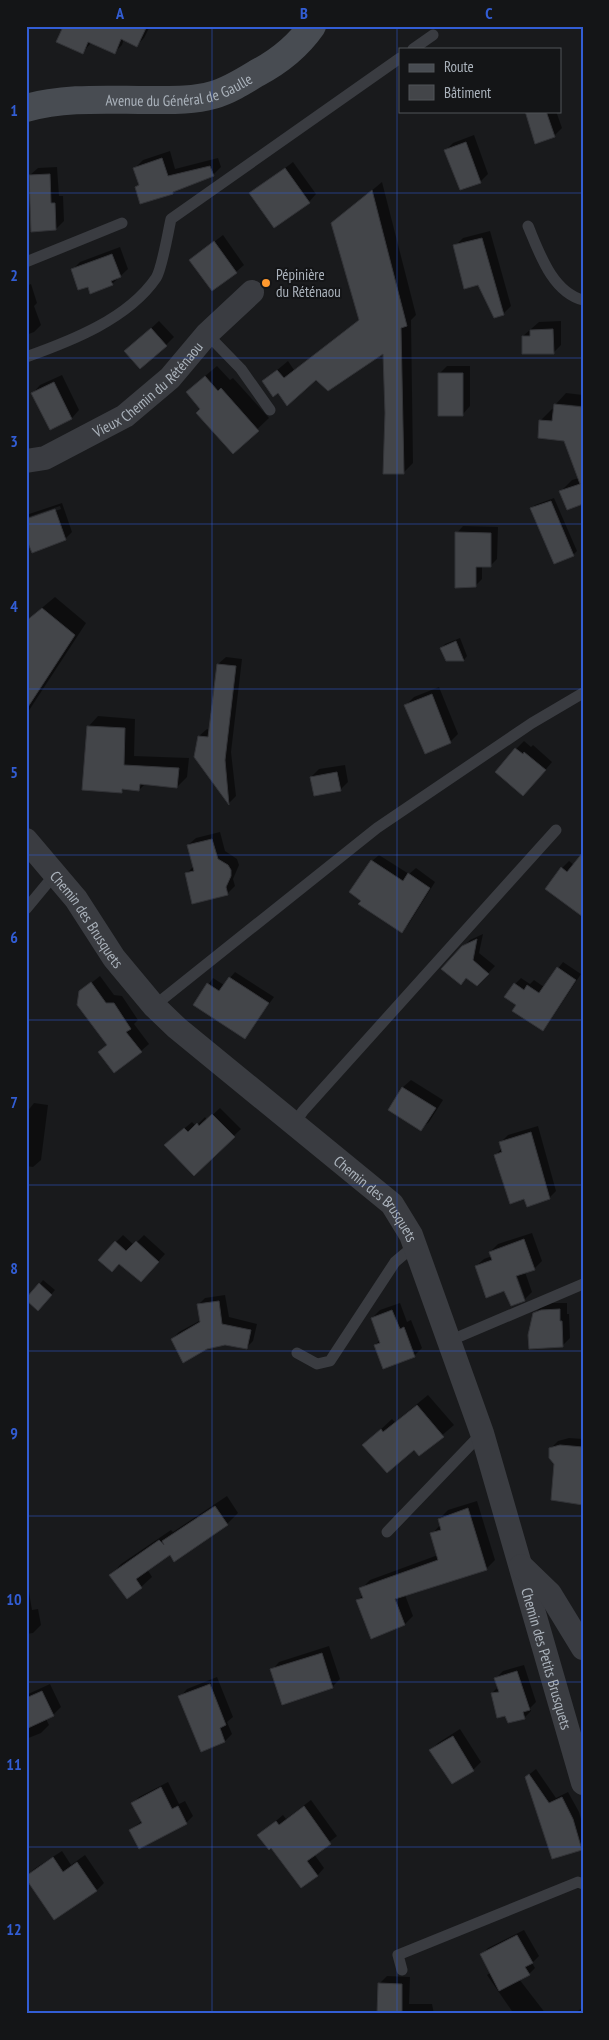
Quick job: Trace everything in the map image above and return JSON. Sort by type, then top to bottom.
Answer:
[{"type":"main road","name":"Avenue du Général de Gaulle","points":[[26,108],[49,102],[176,100],[213,95],[268,67],[288,53],[312,26]]},
{"type":"street","name":"Vieux Chemin du Réténaou","points":[[26,461],[45,458],[125,416],[170,378],[207,334],[252,292]]},
{"type":"street","name":"Chemin des Brusquets","points":[[26,840],[76,899],[114,958],[154,1006],[392,1204],[415,1245],[482,1433],[519,1565]]},
{"type":"street","points":[[519,1565],[550,1594],[583,1648]]},
{"type":"street","name":"Chemin des Petits Brusquets","points":[[519,1565],[583,1783]]},
{"type":"lane","points":[[414,48],[433,35]]},
{"type":"lane","points":[[26,357],[71,341],[130,307],[157,277],[171,219],[399,59]]},
{"type":"lane","points":[[26,262],[122,224]]},
{"type":"lane","points":[[528,226],[542,259],[555,279],[567,293],[583,300]]},
{"type":"lane","points":[[207,334],[241,369],[270,410]]},
{"type":"lane","points":[[154,1006],[377,828],[532,722],[583,693]]},
{"type":"lane","points":[[294,1124],[316,1096],[556,830]]},
{"type":"lane","points":[[26,909],[55,874]]},
{"type":"lane","points":[[297,1353],[318,1364],[330,1361],[395,1262],[415,1245]]},
{"type":"lane","points":[[449,1341],[583,1284]]},
{"type":"lane","points":[[387,1532],[482,1433]]},
{"type":"lane","points":[[402,1970],[398,1955],[578,1882],[583,1884]]},
{"type":"building","points":[[56,26],[147,26],[137,47],[121,39],[115,54],[88,42],[83,54],[56,42],[62,29]]},
{"type":"building","points":[[525,112],[546,112],[555,137],[535,144]]},
{"type":"building","points":[[466,142],[481,183],[460,190],[444,150]]},
{"type":"building","points":[[162,158],[168,176],[210,166],[214,176],[173,192],[173,194],[140,204],[135,187],[139,185],[133,168]]},
{"type":"building","points":[[285,168],[310,203],[274,228],[249,193]]},
{"type":"building","points":[[50,174],[51,203],[55,203],[56,230],[31,232],[29,175]]},
{"type":"building","points":[[372,190],[407,326],[401,328],[404,474],[383,474],[385,413],[383,354],[328,391],[316,380],[287,406],[278,393],[273,397],[262,381],[277,370],[284,378],[359,320],[331,223]]},
{"type":"building","points":[[482,238],[504,315],[494,318],[478,285],[464,289],[453,245]]},
{"type":"building","points":[[214,241],[237,273],[212,291],[189,260]]},
{"type":"building","points":[[112,254],[121,277],[111,281],[113,285],[90,294],[88,287],[78,290],[71,269]]},
{"type":"building","points":[[151,328],[167,346],[140,369],[124,351]]},
{"type":"building","points":[[553,329],[554,354],[522,354],[522,336],[530,336],[530,330]]},
{"type":"building","points":[[438,373],[463,373],[463,416],[438,416]]},
{"type":"building","points":[[205,376],[218,391],[221,388],[259,431],[233,454],[196,413],[200,409],[186,392]]},
{"type":"building","points":[[54,382],[72,419],[50,430],[31,393]]},
{"type":"building","points":[[554,404],[583,407],[583,504],[567,510],[559,491],[580,484],[564,441],[538,438],[539,420],[552,421]]},
{"type":"building","points":[[551,501],[574,556],[554,564],[530,508]]},
{"type":"building","points":[[55,509],[66,540],[32,553],[26,538],[26,519]]},
{"type":"building","points":[[455,532],[491,533],[491,567],[476,567],[476,587],[455,588]]},
{"type":"building","points":[[42,608],[75,635],[26,710],[26,621]]},
{"type":"building","points":[[456,641],[464,661],[446,661],[440,648]]},
{"type":"building","points":[[217,664],[236,666],[225,760],[229,805],[194,757],[198,736],[208,737]]},
{"type":"building","points":[[432,694],[451,743],[425,754],[404,705]]},
{"type":"building","points":[[87,726],[125,728],[124,765],[179,768],[177,788],[140,784],[139,791],[122,789],[122,793],[82,790]]},
{"type":"building","points":[[515,748],[523,754],[524,752],[546,770],[523,796],[495,772]]},
{"type":"building","points":[[337,772],[341,791],[314,796],[310,777]]},
{"type":"building","points":[[212,839],[218,859],[228,865],[231,870],[231,876],[226,887],[228,895],[192,904],[185,873],[194,871],[187,845]]},
{"type":"building","points":[[583,852],[583,917],[545,889],[561,867],[567,872]]},
{"type":"building","points":[[371,860],[403,881],[408,873],[430,888],[402,933],[358,904],[361,901],[349,892]]},
{"type":"building","points":[[477,939],[473,960],[489,974],[477,986],[466,978],[461,985],[441,969],[462,946]]},
{"type":"building","points":[[557,967],[576,980],[543,1031],[512,1011],[516,1005],[504,997],[514,983],[524,990],[527,985],[539,993]]},
{"type":"building","points":[[229,977],[269,1003],[245,1039],[193,1005],[207,983],[219,991]]},
{"type":"building","points":[[91,982],[106,1003],[114,1003],[131,1029],[126,1032],[142,1052],[114,1073],[98,1052],[107,1045],[77,1005],[79,991]]},
{"type":"building","points":[[402,1087],[436,1108],[421,1131],[388,1110]]},
{"type":"building","points":[[212,1114],[235,1137],[194,1176],[164,1145],[184,1128],[188,1132],[197,1123],[199,1126]]},
{"type":"building","points":[[531,1132],[550,1199],[527,1207],[524,1199],[510,1204],[494,1155],[502,1152],[499,1142]]},
{"type":"building","points":[[524,1239],[535,1270],[516,1276],[525,1301],[511,1306],[504,1291],[486,1298],[475,1266],[492,1260],[489,1252]]},
{"type":"building","points":[[115,1241],[126,1251],[136,1241],[159,1262],[141,1282],[119,1264],[112,1272],[98,1260]]},
{"type":"building","points":[[39,1283],[52,1295],[38,1311],[26,1298]]},
{"type":"building","points":[[219,1301],[222,1324],[251,1330],[247,1349],[225,1345],[207,1349],[183,1363],[171,1339],[200,1322],[197,1304]]},
{"type":"building","points":[[560,1309],[563,1347],[529,1349],[528,1335],[533,1313],[541,1310]]},
{"type":"building","points":[[392,1310],[400,1329],[404,1327],[415,1357],[383,1369],[374,1345],[380,1343],[371,1318]]},
{"type":"building","points":[[417,1405],[444,1437],[419,1456],[414,1450],[387,1473],[362,1445],[381,1429],[383,1432]]},
{"type":"building","points":[[560,1445],[583,1447],[583,1505],[551,1500],[554,1464],[549,1458],[549,1448]]},
{"type":"building","points":[[215,1506],[228,1525],[174,1562],[170,1555],[136,1579],[142,1588],[127,1599],[109,1575],[159,1540],[164,1545],[162,1541]]},
{"type":"building","points":[[468,1508],[487,1570],[395,1599],[405,1625],[371,1639],[356,1600],[363,1598],[359,1588],[438,1560],[430,1533],[441,1530],[438,1519]]},
{"type":"building","points":[[322,1653],[333,1688],[282,1705],[270,1669]]},
{"type":"building","points":[[517,1671],[530,1710],[523,1712],[525,1719],[508,1723],[505,1716],[497,1718],[491,1693],[499,1692],[494,1678]]},
{"type":"building","points":[[210,1684],[226,1725],[220,1728],[225,1742],[201,1752],[178,1696]]},
{"type":"building","points":[[42,1691],[54,1716],[26,1729],[26,1698]]},
{"type":"building","points":[[453,1736],[474,1771],[452,1784],[429,1750]]},
{"type":"building","points":[[529,1774],[549,1803],[562,1797],[573,1819],[582,1850],[552,1859],[525,1777]]},
{"type":"building","points":[[161,1787],[172,1809],[178,1806],[187,1824],[139,1849],[129,1830],[142,1823],[131,1803]]},
{"type":"building","points":[[304,1806],[331,1844],[307,1861],[318,1876],[301,1888],[271,1848],[269,1850],[257,1835],[276,1821],[279,1825]]},
{"type":"building","points":[[53,1857],[63,1872],[77,1862],[97,1891],[54,1920],[26,1879],[26,1876]]},
{"type":"building","points":[[517,1935],[533,1963],[525,1967],[530,1975],[499,1991],[480,1954]]},
{"type":"building","points":[[378,1983],[402,1984],[402,2014],[377,2014]]},
{"type":"place","name":"Pépinière du Réténaou","points":[[266,283]]}]
